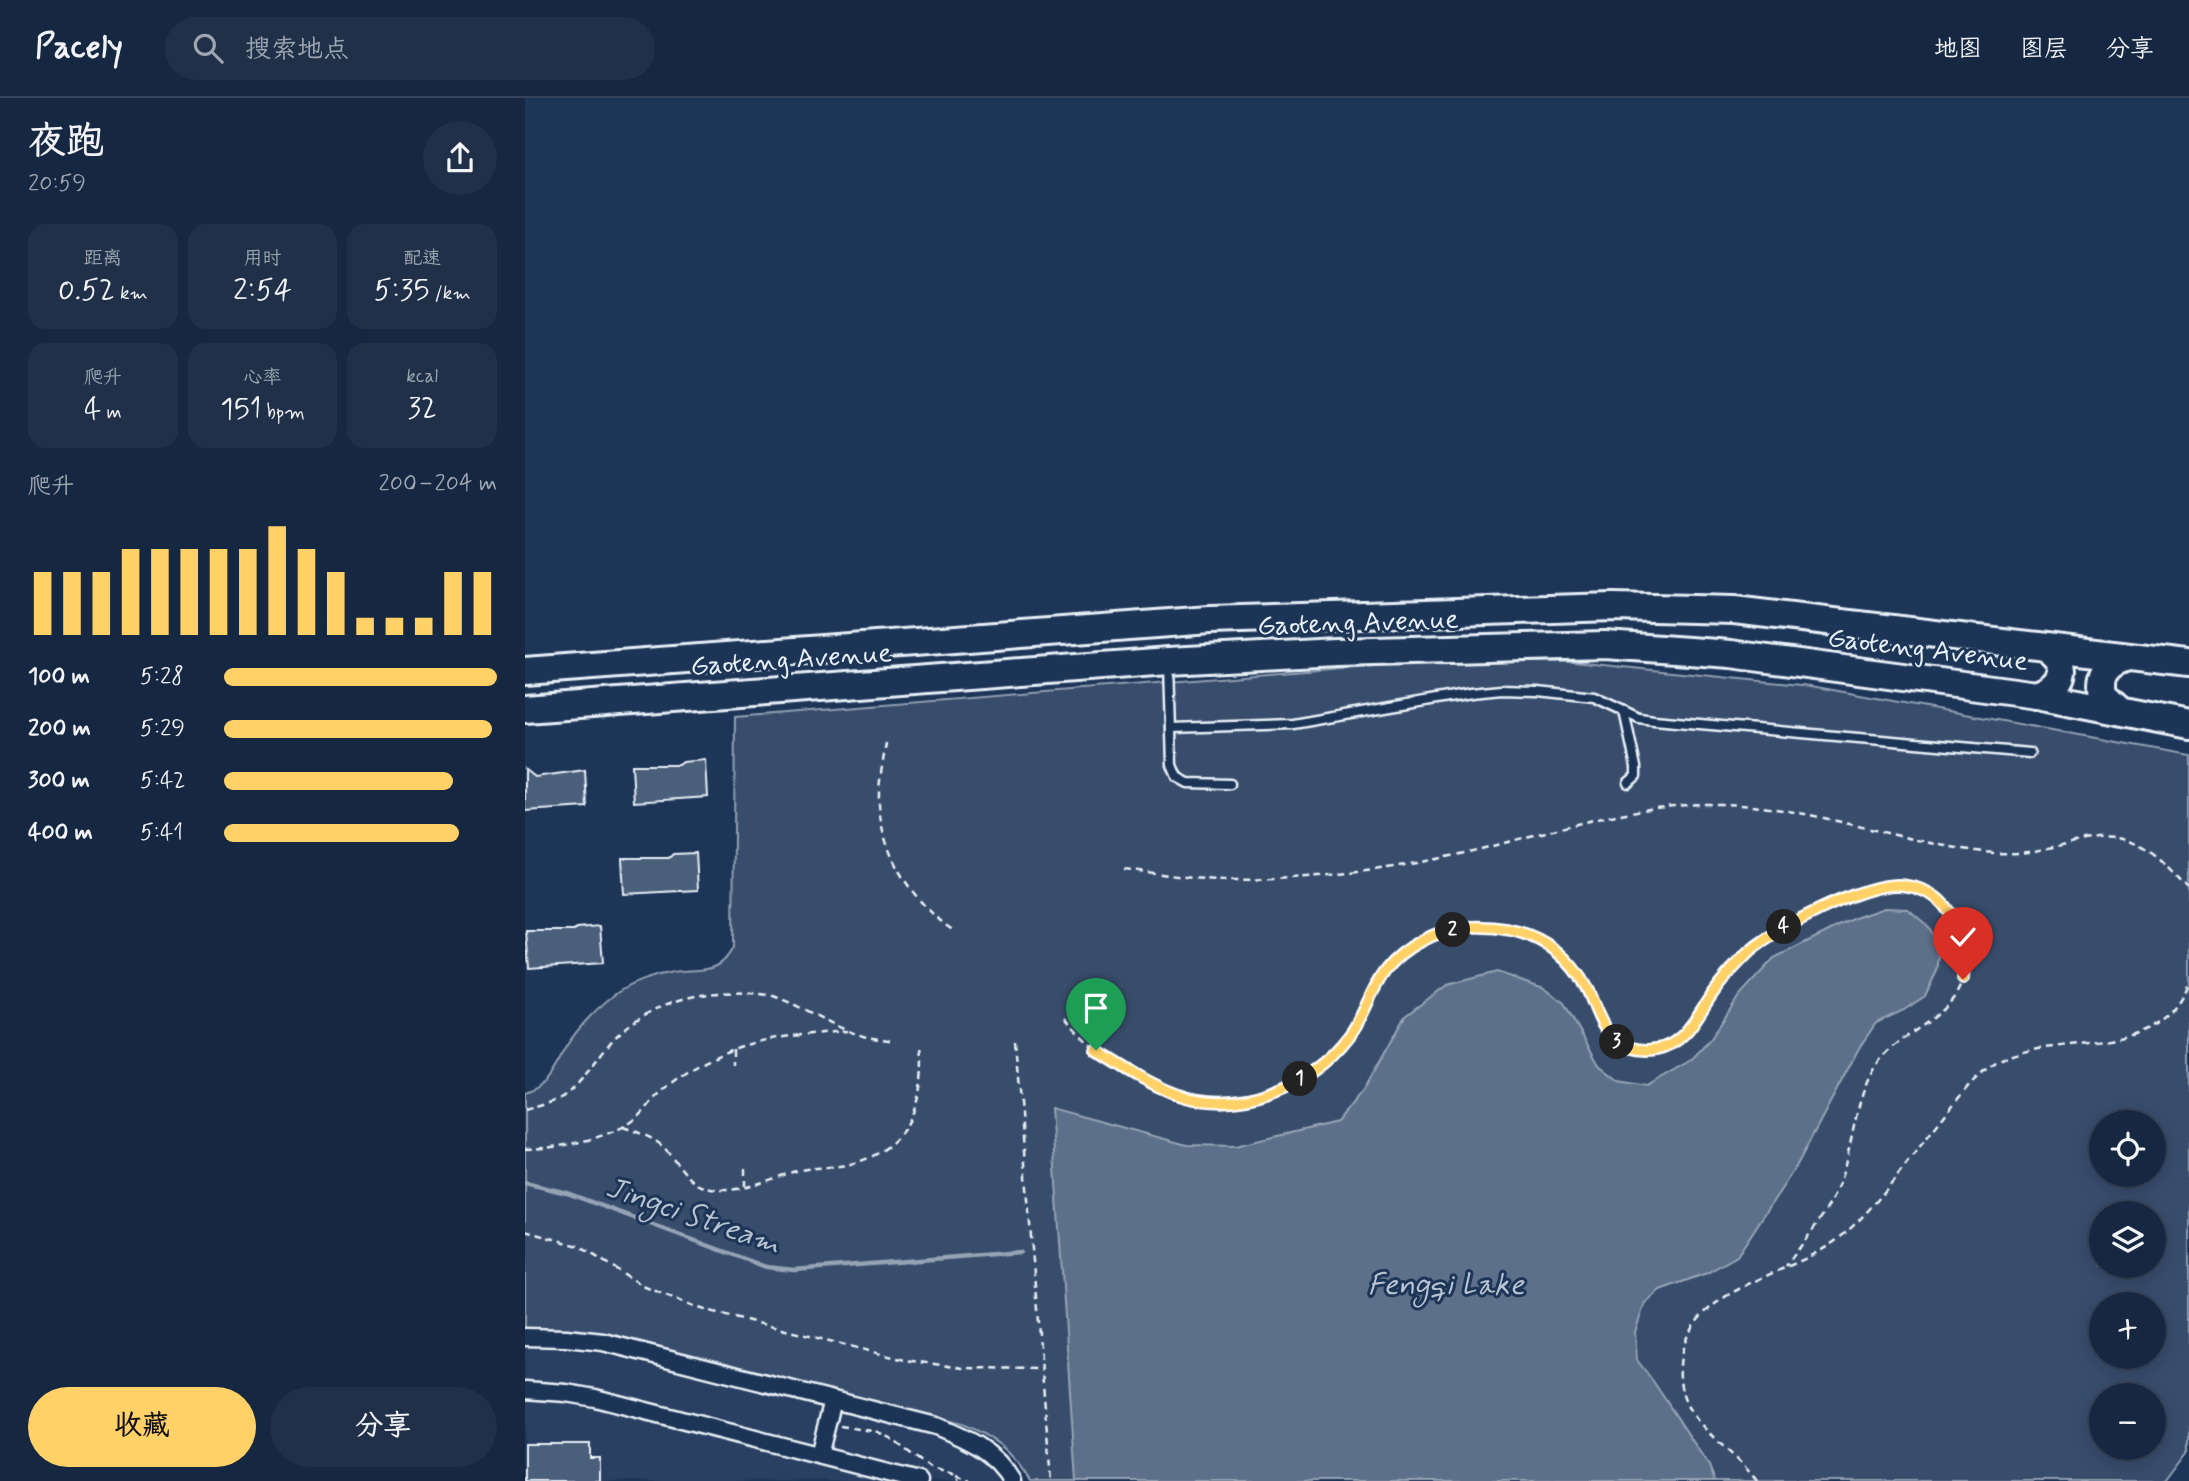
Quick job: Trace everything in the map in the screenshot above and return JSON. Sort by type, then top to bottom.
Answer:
[{"type":"main road","name":"Gaoteng Avenue","points":[[525,671],[1210,620],[1613,607],[1734,610],[2189,664]]},
{"type":"main road","name":"Gaoteng Avenue","points":[[525,709],[1336,652],[1605,645],[1731,654],[2037,695],[2189,725]]},
{"type":"main road","points":[[2037,695],[2052,690],[2059,683],[2061,663],[2057,655],[2048,649]]},
{"type":"main road","points":[[2120,711],[2103,695],[2102,677],[2113,661],[2128,657]]},
{"type":"street","points":[[525,1337],[604,1342],[936,1426],[973,1442],[1003,1465],[1012,1481]]},
{"type":"street","points":[[525,1390],[595,1398],[919,1481]]},
{"type":"street","points":[[819,1455],[833,1400]]},
{"type":"lane","points":[[1169,662],[1172,765],[1177,777],[1188,783],[1230,784]]},
{"type":"lane","points":[[1171,727],[1293,724],[1471,693],[1538,691],[1594,697],[1639,718],[1654,720],[2030,753]]},
{"type":"lane","points":[[1624,711],[1636,776],[1628,783]]},
{"type":"path","points":[[886,743],[879,804],[888,845],[905,881],[923,905],[936,919],[954,931]]},
{"type":"path","points":[[1124,869],[1221,880],[1374,870],[1434,860],[1618,814],[1665,807],[1717,804],[1805,813],[1973,851],[2011,854],[2107,837],[2129,841],[2154,855],[2189,889]]},
{"type":"path","points":[[1065,1018],[1096,1050],[1144,1080],[1178,1095],[1211,1101],[1248,1098],[1290,1085],[1333,1055],[1351,1034],[1384,972],[1398,957],[1441,933],[1465,927],[1493,926],[1526,933],[1552,946],[1571,965],[1585,986],[1607,1032],[1619,1044],[1655,1050],[1670,1045],[1683,1035],[1699,1017],[1712,993],[1730,971],[1775,932],[1859,894],[1895,885],[1916,887],[1938,899],[1963,934],[1966,958],[1963,979],[1955,998],[1943,1011],[1905,1035],[1874,1069],[1862,1095],[1841,1180],[1831,1201],[1786,1266]]},
{"type":"path","points":[[1754,1480],[1689,1409],[1682,1394],[1681,1350],[1690,1330],[1705,1311],[1724,1298],[1833,1243],[1858,1221],[1885,1191],[1984,1070],[2003,1058],[2129,1036],[2154,1026],[2175,1008],[2189,981]]},
{"type":"path","points":[[525,1110],[563,1096],[578,1083],[608,1043],[628,1026],[660,1006],[697,995],[735,992],[772,995],[865,1037],[895,1041]]},
{"type":"path","points":[[525,1149],[568,1144],[623,1127],[639,1117],[658,1094],[733,1049],[773,1038],[849,1031]]},
{"type":"path","points":[[1015,1041],[1051,1481]]},
{"type":"path","points":[[623,1127],[658,1142],[693,1182],[707,1188],[726,1190],[799,1170],[855,1163],[887,1147],[901,1135],[910,1120],[922,1079],[921,1046]]},
{"type":"path","points":[[733,1049],[733,1065]]},
{"type":"path","points":[[745,1168],[745,1186]]},
{"type":"path","points":[[526,1232],[579,1246],[645,1287],[702,1309],[918,1363],[1042,1369]]},
{"type":"path","points":[[827,1425],[878,1432],[891,1438],[930,1468],[970,1481]]},
{"type":"path","points":[[953,1475],[959,1481]]},
{"type":"shaded area","points":[[1455,661],[1573,662],[1811,686],[2189,755],[2189,1452],[2167,1481],[1030,1481],[1001,1446],[962,1424],[603,1334],[525,1329],[525,1093],[541,1085],[579,1029],[614,995],[635,983],[658,975],[715,967],[728,956],[733,947],[735,717],[1343,668]]},
{"type":"shaded area","points":[[525,1348],[603,1354],[934,1436],[970,1452],[995,1473],[999,1481],[525,1481]]},
{"type":"water","name":"Fengqi Lake","points":[[1884,908],[1908,909],[1929,927],[1940,950],[1937,971],[1925,996],[1904,1010],[1876,1023],[1859,1048],[1797,1165],[1737,1256],[1707,1273],[1660,1290],[1645,1303],[1635,1332],[1637,1360],[1709,1466],[1715,1481],[1076,1481],[1051,1108],[1187,1145],[1235,1146],[1337,1122],[1363,1090],[1405,1016],[1447,985],[1497,972],[1544,988],[1564,1003],[1599,1065],[1619,1081],[1646,1086],[1691,1060],[1710,1040],[1739,996],[1774,958],[1855,918]]},
{"type":"building","points":[[706,760],[708,797],[634,802],[632,765],[679,765],[683,762]]},
{"type":"building","points":[[525,769],[535,777],[585,770],[587,807],[525,811]]},
{"type":"building","points":[[696,853],[698,890],[624,894],[622,858],[669,858],[673,854]]},
{"type":"building","points":[[600,926],[603,963],[529,968],[526,931],[574,931],[577,928]]},
{"type":"building","points":[[525,1444],[590,1444],[590,1458],[600,1458],[600,1481],[525,1481]]},
{"type":"waterway","name":"Jingci Stream","points":[[525,1183],[567,1193],[766,1267],[794,1270],[1020,1252]]},
{"type":"route","points":[[1096,1050],[1144,1080],[1178,1095],[1211,1101],[1238,1100],[1266,1094],[1290,1085],[1333,1055],[1351,1034],[1384,972],[1398,957],[1441,933],[1465,927],[1493,926],[1526,933],[1552,946],[1571,965],[1585,986],[1607,1032],[1619,1044],[1655,1050],[1670,1045],[1683,1035],[1699,1017],[1712,993],[1730,971],[1775,932],[1805,916],[1859,894],[1895,885],[1916,887],[1938,899],[1953,916],[1963,934],[1966,958],[1963,979]]}]
